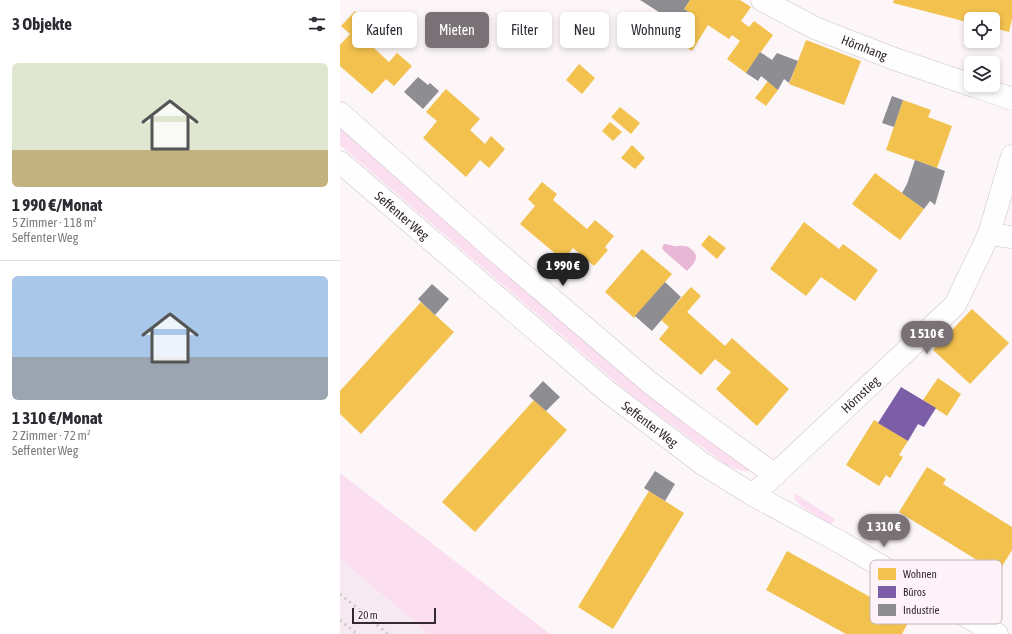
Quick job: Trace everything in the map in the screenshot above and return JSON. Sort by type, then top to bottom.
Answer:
[{"type":"street","name":"Hörnhang","points":[[762,0],[815,28],[892,58],[964,83]]},
{"type":"street","name":"Hörnhang","points":[[992,92],[1012,99]]},
{"type":"street","points":[[340,113],[491,247],[649,382],[775,475]]},
{"type":"street","name":"Hörnstieg","points":[[752,495],[955,305],[989,234],[1012,156]]},
{"type":"street","name":"Seffenter Weg","points":[[340,162],[608,392],[703,464],[752,495],[871,560]]},
{"type":"street","points":[[989,234],[1012,237]]},
{"type":"street","name":"Seffenter Weg","points":[[980,624],[997,634]]},
{"type":"shaded area","points":[[340,126],[749,466],[750,471],[743,471],[728,466],[630,394],[340,145]]},
{"type":"shaded area","points":[[664,244],[689,247],[696,255],[694,264],[687,271],[664,251],[662,248]]},
{"type":"shaded area","points":[[340,473],[550,634],[429,634],[340,559]]},
{"type":"shaded area","points":[[794,493],[835,519],[831,525],[802,507],[795,500]]},
{"type":"shaded area","points":[[340,559],[429,634],[340,634]]},
{"type":"building: Wohnen","points":[[690,0],[740,0],[751,7],[741,21],[749,27],[754,21],[773,35],[746,73],[727,59],[740,41],[732,35],[729,39],[708,25],[695,46],[695,12],[688,12],[684,9]]},
{"type":"building: Wohnen","points":[[894,0],[1012,0],[1012,19],[1009,32],[1000,30],[1000,12],[964,12],[964,21],[893,3]]},
{"type":"building: Wohnen","points":[[352,14],[352,48],[374,48],[389,62],[397,53],[412,66],[394,86],[386,79],[372,94],[340,66],[340,45],[350,34],[341,26]]},
{"type":"building: Wohnen","points":[[806,40],[861,61],[844,105],[789,84]]},
{"type":"building: Wohnen","points":[[579,64],[595,78],[582,94],[566,80]]},
{"type":"building: Wohnen","points":[[768,81],[778,90],[766,106],[755,98]]},
{"type":"building: Wohnen","points":[[446,89],[480,119],[470,130],[485,144],[491,136],[505,149],[489,168],[480,160],[466,177],[423,138],[437,121],[426,112]]},
{"type":"building: Wohnen","points":[[903,100],[931,110],[928,117],[952,126],[937,168],[886,150]]},
{"type":"building: Wohnen","points":[[620,107],[640,123],[631,134],[611,117]]},
{"type":"building: Wohnen","points":[[610,122],[622,132],[613,141],[602,131]]},
{"type":"building: Wohnen","points":[[632,145],[645,158],[635,169],[621,158]]},
{"type":"building: Wohnen","points":[[875,173],[924,209],[900,240],[852,204]]},
{"type":"building: Wohnen","points":[[542,182],[557,194],[553,200],[587,229],[595,220],[614,236],[605,247],[608,250],[594,266],[573,248],[563,260],[520,224],[535,206],[528,199]]},
{"type":"building: Wohnen","points":[[804,222],[839,249],[843,244],[878,270],[855,301],[821,277],[806,296],[770,269]]},
{"type":"building: Wohnen","points":[[709,235],[726,248],[717,259],[701,245]]},
{"type":"building: Wohnen","points":[[642,249],[672,274],[634,318],[605,292]]},
{"type":"building: Wohnen","points":[[691,287],[701,296],[687,312],[725,346],[732,338],[789,389],[757,426],[716,389],[731,372],[715,359],[701,375],[659,339],[669,327],[661,320]]},
{"type":"building: Wohnen","points":[[421,302],[454,332],[361,434],[340,414],[340,391]]},
{"type":"building: Wohnen","points":[[972,309],[1009,343],[970,384],[933,350]]},
{"type":"building: Wohnen","points":[[938,378],[961,394],[947,416],[923,400]]},
{"type":"building: Wohnen","points":[[534,400],[567,430],[475,532],[442,502]]},
{"type":"building: Wohnen","points":[[874,420],[908,441],[899,455],[903,457],[890,478],[886,475],[879,486],[846,465]]},
{"type":"building: Wohnen","points":[[927,467],[946,479],[943,484],[1012,527],[1012,550],[1002,566],[1002,560],[977,560],[899,512]]},
{"type":"building: Wohnen","points":[[649,491],[684,513],[613,629],[578,607]]},
{"type":"building: Wohnen","points":[[787,551],[870,597],[870,624],[907,624],[902,634],[846,634],[766,590]]},
{"type":"building: Büros","points":[[901,387],[936,408],[924,427],[918,424],[908,441],[878,423]]},
{"type":"building: Industrie","points":[[640,0],[690,0],[684,9],[688,12],[659,12]]},
{"type":"building: Industrie","points":[[760,52],[772,60],[777,53],[798,61],[789,83],[784,79],[778,90],[761,76],[758,81],[746,73]]},
{"type":"building: Industrie","points":[[418,77],[428,85],[430,83],[439,91],[423,109],[404,92]]},
{"type":"building: Industrie","points":[[892,96],[903,100],[894,127],[882,123]]},
{"type":"building: Industrie","points":[[915,160],[945,171],[935,205],[930,201],[924,209],[902,193],[907,184]]},
{"type":"building: Industrie","points":[[665,282],[681,297],[652,331],[635,316]]},
{"type":"building: Industrie","points":[[432,284],[449,299],[435,315],[418,299]]},
{"type":"building: Industrie","points":[[543,381],[560,397],[546,411],[529,396]]},
{"type":"building: Industrie","points":[[655,471],[675,484],[665,501],[644,488]]},
{"type":"railway","points":[[340,594],[388,634]]},
{"type":"railway","points":[[340,620],[357,634]]}]
